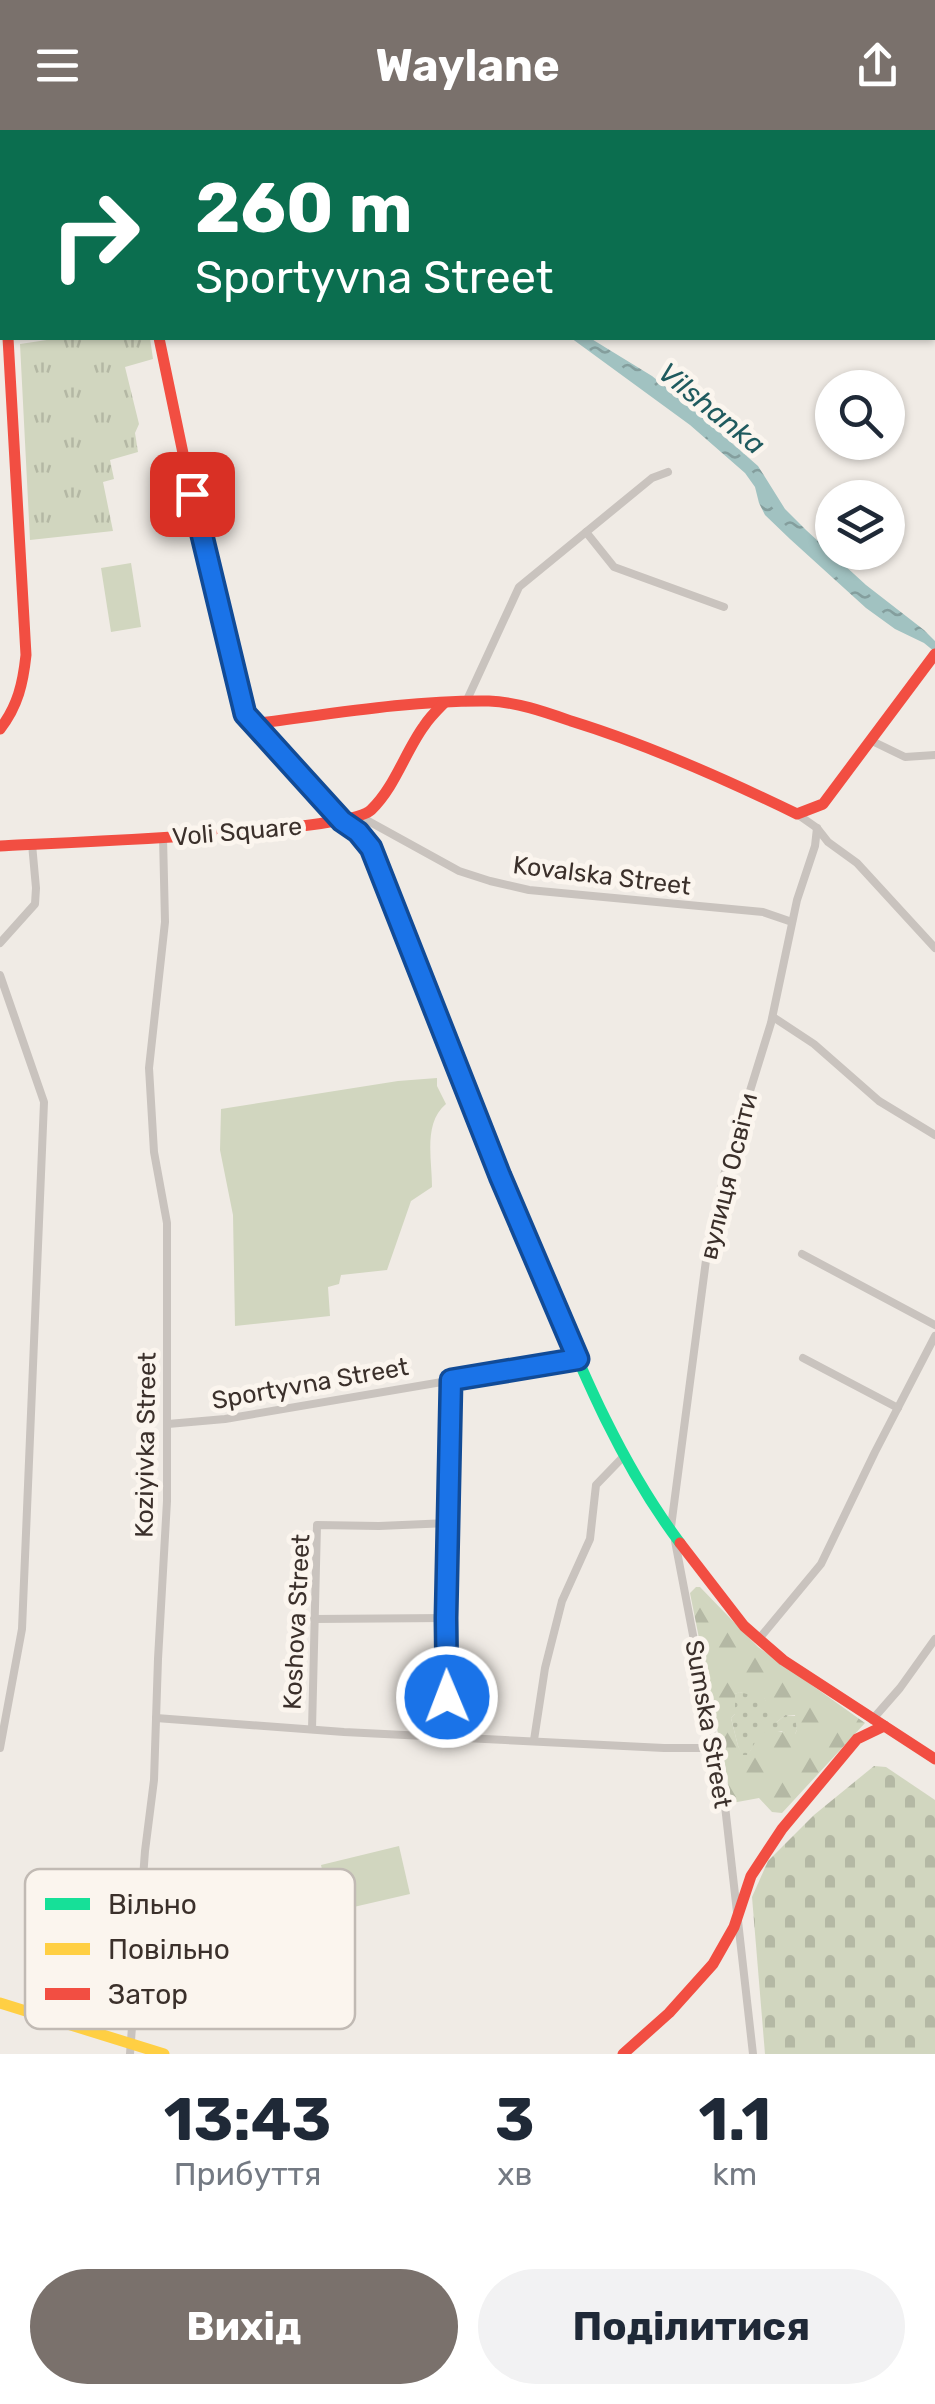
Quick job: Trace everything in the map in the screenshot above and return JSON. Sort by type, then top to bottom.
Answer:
[{"type":"main road","points":[[0,729],[12,716],[22,690],[26,655],[5,378],[8,340]]},
{"type":"main road","points":[[159,340],[233,672],[242,708],[253,724],[394,706],[492,701],[527,707],[611,734],[722,778],[798,814],[823,804],[932,658]]},
{"type":"main road","points":[[342,821],[370,812],[424,725],[444,703]]},
{"type":"main road","name":"Voli Square","points":[[253,724],[342,821]]},
{"type":"main road","name":"Voli Square","points":[[0,846],[342,821]]},
{"type":"main road","name":"Sumska Street","points":[[342,821],[358,832],[376,858],[500,1176],[624,1456],[673,1533],[728,1608],[758,1640],[935,1759]]},
{"type":"main road","points":[[623,2054],[670,2013],[700,1980],[726,1942],[752,1876],[782,1828],[857,1740],[878,1723]]},
{"type":"main road","points":[[0,2004],[25,2013]]},
{"type":"main road","points":[[72,2029],[130,2049],[164,2054]]},
{"type":"street","points":[[466,702],[519,587],[652,478],[668,472]]},
{"type":"street","points":[[586,532],[614,567],[724,607]]},
{"type":"street","points":[[872,740],[905,757],[935,755]]},
{"type":"street","points":[[798,814],[857,864],[935,948]]},
{"type":"street","name":"Kovalska Street","points":[[361,817],[459,871],[490,882],[530,890],[763,912],[792,922]]},
{"type":"street","name":"вулиця Освіти","points":[[673,1533],[708,1245],[724,1175],[772,1017],[817,828]]},
{"type":"street","name":"Koziyivka Street","points":[[144,1869],[154,1780],[167,1501],[167,1223],[154,1152],[149,1068],[165,922],[162,837]]},
{"type":"street","points":[[0,943],[35,904],[32,844]]},
{"type":"street","points":[[0,975],[44,1102],[22,1630],[0,1748]]},
{"type":"street","points":[[772,1017],[814,1044],[878,1101],[935,1135]]},
{"type":"street","points":[[802,1254],[935,1324]]},
{"type":"street","points":[[758,1640],[821,1564],[935,1336]]},
{"type":"street","points":[[803,1358],[898,1408]]},
{"type":"street","name":"Sportyvna Street","points":[[168,1424],[226,1420],[578,1359]]},
{"type":"street","points":[[447,1736],[451,1380]]},
{"type":"street","points":[[534,1740],[545,1668],[562,1601],[590,1539],[596,1485],[624,1456]]},
{"type":"street","name":"Koshova Street","points":[[312,1729],[316,1524],[449,1523]]},
{"type":"street","name":"Sumska Street","points":[[673,1533],[716,1748],[753,2054]]},
{"type":"street","points":[[314,1619],[446,1618]]},
{"type":"street","points":[[878,1723],[935,1639]]},
{"type":"street","points":[[156,1718],[716,1748]]},
{"type":"green space","points":[[47,340],[150,340],[153,359],[125,367],[139,424],[135,433],[138,452],[110,460],[114,479],[103,482],[113,531],[30,540],[20,344]]},
{"type":"green space","points":[[131,563],[141,627],[111,632],[101,568]]},
{"type":"green space","points":[[437,1078],[446,1104],[431,1131],[432,1187],[411,1201],[387,1270],[341,1275],[339,1284],[328,1287],[330,1316],[235,1326],[233,1215],[220,1150],[221,1109]]},
{"type":"green space","points":[[700,1587],[758,1647],[865,1723],[782,1813],[772,1812],[759,1798],[732,1803],[690,1593]],"holes":[[[735,1694],[763,1697],[777,1722],[785,1715],[795,1715],[795,1734],[765,1732],[743,1755],[731,1718],[735,1714]]]},
{"type":"green space","points":[[735,1694],[763,1695],[777,1722],[785,1715],[796,1716],[795,1734],[762,1734],[747,1756],[742,1755],[731,1718],[735,1714]]},
{"type":"green space","points":[[874,1766],[886,1767],[935,1800],[935,2054],[765,2054],[752,1897],[768,1861],[814,1815]]},
{"type":"green space","points":[[399,1846],[410,1894],[355,1907],[355,1869],[322,1869],[321,1865]]},
{"type":"water","points":[[574,340],[593,340],[652,376],[758,466],[785,509],[815,538],[815,562],[765,515],[755,487],[745,473],[690,425]]},
{"type":"water","points":[[824,570],[850,570],[924,630],[935,641],[935,652],[895,629]]},
{"type":"traffic: fast","points":[[427,991],[590,1387],[622,1452],[680,1543]]},
{"type":"traffic: slow","points":[[0,2003],[25,2011]]},
{"type":"traffic: slow","points":[[84,2029],[164,2054]]},
{"type":"traffic: jam","points":[[0,729],[19,694],[26,655],[8,340]]},
{"type":"traffic: jam","points":[[159,340],[242,708],[342,821],[371,848],[427,991]]},
{"type":"traffic: jam","points":[[253,724],[430,703],[510,703],[657,751],[797,814],[823,804],[935,654]]},
{"type":"traffic: jam","points":[[0,846],[257,831],[351,818],[371,810],[379,801],[417,736],[444,703]]},
{"type":"traffic: jam","points":[[680,1543],[744,1626],[783,1660],[935,1759]]},
{"type":"traffic: jam","points":[[623,2054],[669,2013],[713,1964],[734,1927],[751,1876],[782,1829],[857,1739],[884,1726]]},
{"type":"route","points":[[192,494],[242,708],[342,821],[371,848],[500,1176],[578,1359],[451,1380],[447,1697]]},
{"type":"water label","name":"Vilshanka","points":[[712,408]]}]
